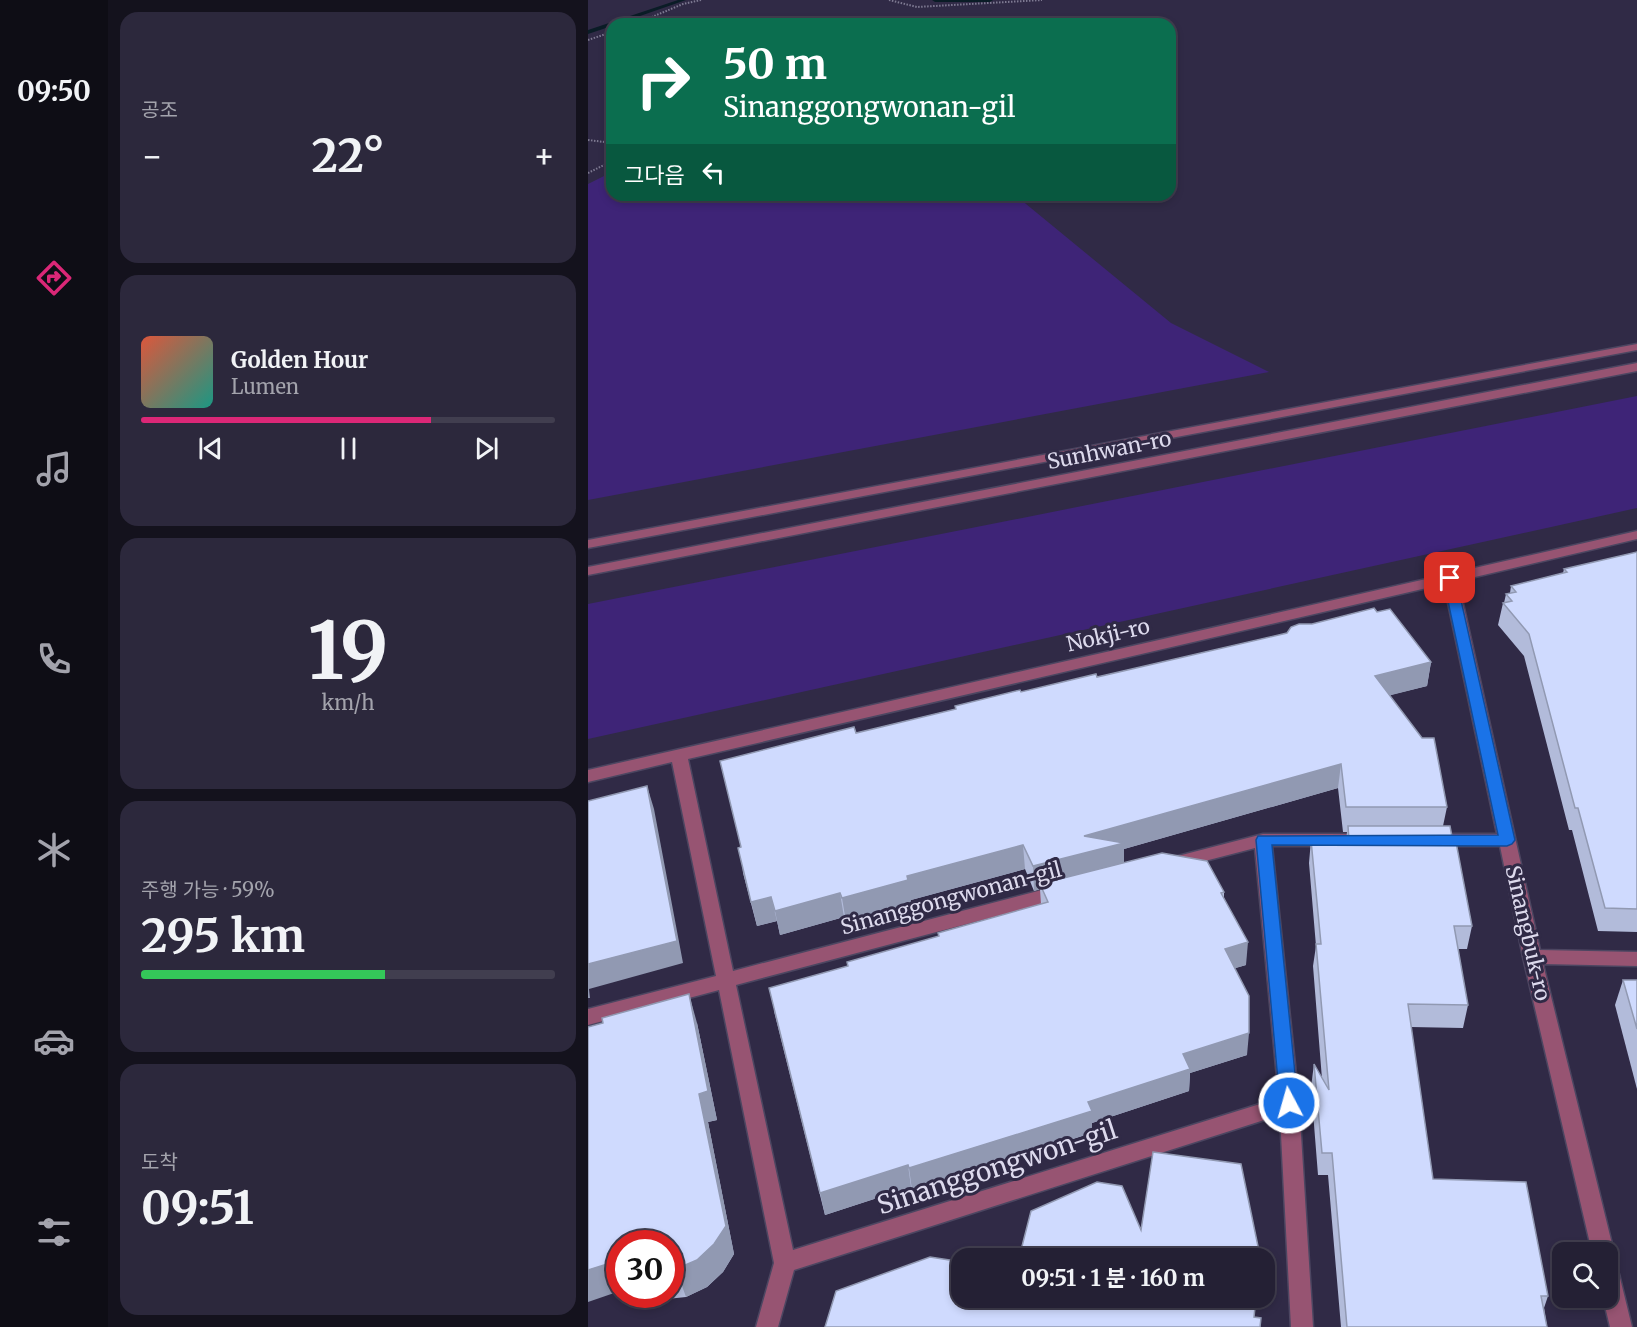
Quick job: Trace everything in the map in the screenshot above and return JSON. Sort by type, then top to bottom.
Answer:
[{"type":"street","name":"Sunhwan-ro","points":[[588,544],[1637,347]]},
{"type":"street","name":"Sunhwan-ro","points":[[588,571],[1637,367]]},
{"type":"street","name":"Nokji-ro","points":[[588,776],[1637,535]]},
{"type":"street","name":"Sinangbuk-ro","points":[[1450,578],[1532,957],[1601,1242]]},
{"type":"street","points":[[679,755],[785,1263],[767,1327]]},
{"type":"street","points":[[1160,866],[1263,840],[1379,840]]},
{"type":"street","points":[[1263,840],[1289,1103],[1302,1327]]},
{"type":"street","points":[[1414,840],[1507,840]]},
{"type":"street","name":"Sinanggongwonan-gil","points":[[588,1017],[1080,887]]},
{"type":"street","points":[[1532,957],[1637,959]]},
{"type":"street","name":"Sinanggongwon-gil","points":[[785,1263],[1289,1103]]},
{"type":"street","points":[[1616,1308],[1621,1327]]},
{"type":"path","points":[[649,18],[683,4],[701,0]]},
{"type":"path","points":[[889,0],[917,7],[938,8],[1042,0]]},
{"type":"path","points":[[588,39],[606,34]]},
{"type":"path","points":[[588,140],[606,142]]},
{"type":"path","points":[[588,173],[606,164]]},
{"type":"shaded area","points":[[606,175],[606,201],[1022,201],[1171,323],[1269,372],[588,500],[588,184]]},
{"type":"shaded area","points":[[1637,396],[1637,508],[588,739],[588,604]]},
{"type":"building","points":[[1637,552],[1637,909],[1605,908],[1578,808],[1575,808],[1529,634],[1503,603],[1512,601],[1506,594],[1516,592],[1511,586],[1567,572],[1564,569]]},
{"type":"building","points":[[1374,608],[1377,612],[1390,609],[1431,662],[1375,676],[1422,738],[1434,738],[1447,807],[1346,807],[1341,764],[1084,836],[1124,843],[1033,866],[1023,845],[907,876],[908,880],[842,898],[840,893],[775,911],[771,897],[751,902],[738,848],[741,847],[720,761],[854,727],[856,733],[956,709],[955,706],[1020,690],[1021,692],[1096,674],[1097,677],[1287,633],[1291,627],[1299,624],[1312,624]]},
{"type":"building","points":[[647,786],[677,941],[588,964],[588,801]]},
{"type":"building","points":[[1348,826],[1450,826],[1453,842],[1456,842],[1472,926],[1454,926],[1468,1005],[1408,1004],[1433,1179],[1526,1182],[1548,1296],[1541,1296],[1547,1327],[1347,1327],[1332,1153],[1322,1153],[1314,1064],[1329,1090],[1316,944],[1321,944],[1311,840],[1349,841]]},
{"type":"building","points":[[1162,853],[1207,861],[1224,892],[1221,893],[1248,942],[1225,949],[1249,996],[1249,1033],[1183,1054],[1190,1069],[1088,1102],[1092,1111],[820,1193],[769,988],[848,966],[847,962],[939,936],[938,933],[1048,902],[1040,884]]},
{"type":"building","points":[[1623,980],[1637,980],[1637,1029]]},
{"type":"building","points":[[689,994],[708,1091],[699,1094],[726,1226],[714,1244],[697,1260],[684,1266],[684,1230],[606,1230],[606,1264],[588,1270],[588,1027],[603,1023],[602,1018]]},
{"type":"building","points":[[1153,1152],[1241,1164],[1258,1248],[1022,1248],[1031,1211],[1097,1182],[1122,1186],[1141,1230]]},
{"type":"building","points":[[930,1257],[951,1260],[951,1308],[1255,1308],[1254,1317],[1261,1318],[1260,1327],[825,1327],[836,1291]]},
{"type":"waterway","points":[[630,18],[683,0]]},
{"type":"waterway","points":[[935,0],[990,0]]},
{"type":"waterway","points":[[588,32],[606,26]]},
{"type":"route","points":[[1289,1103],[1263,840],[1507,840],[1450,578]]}]
